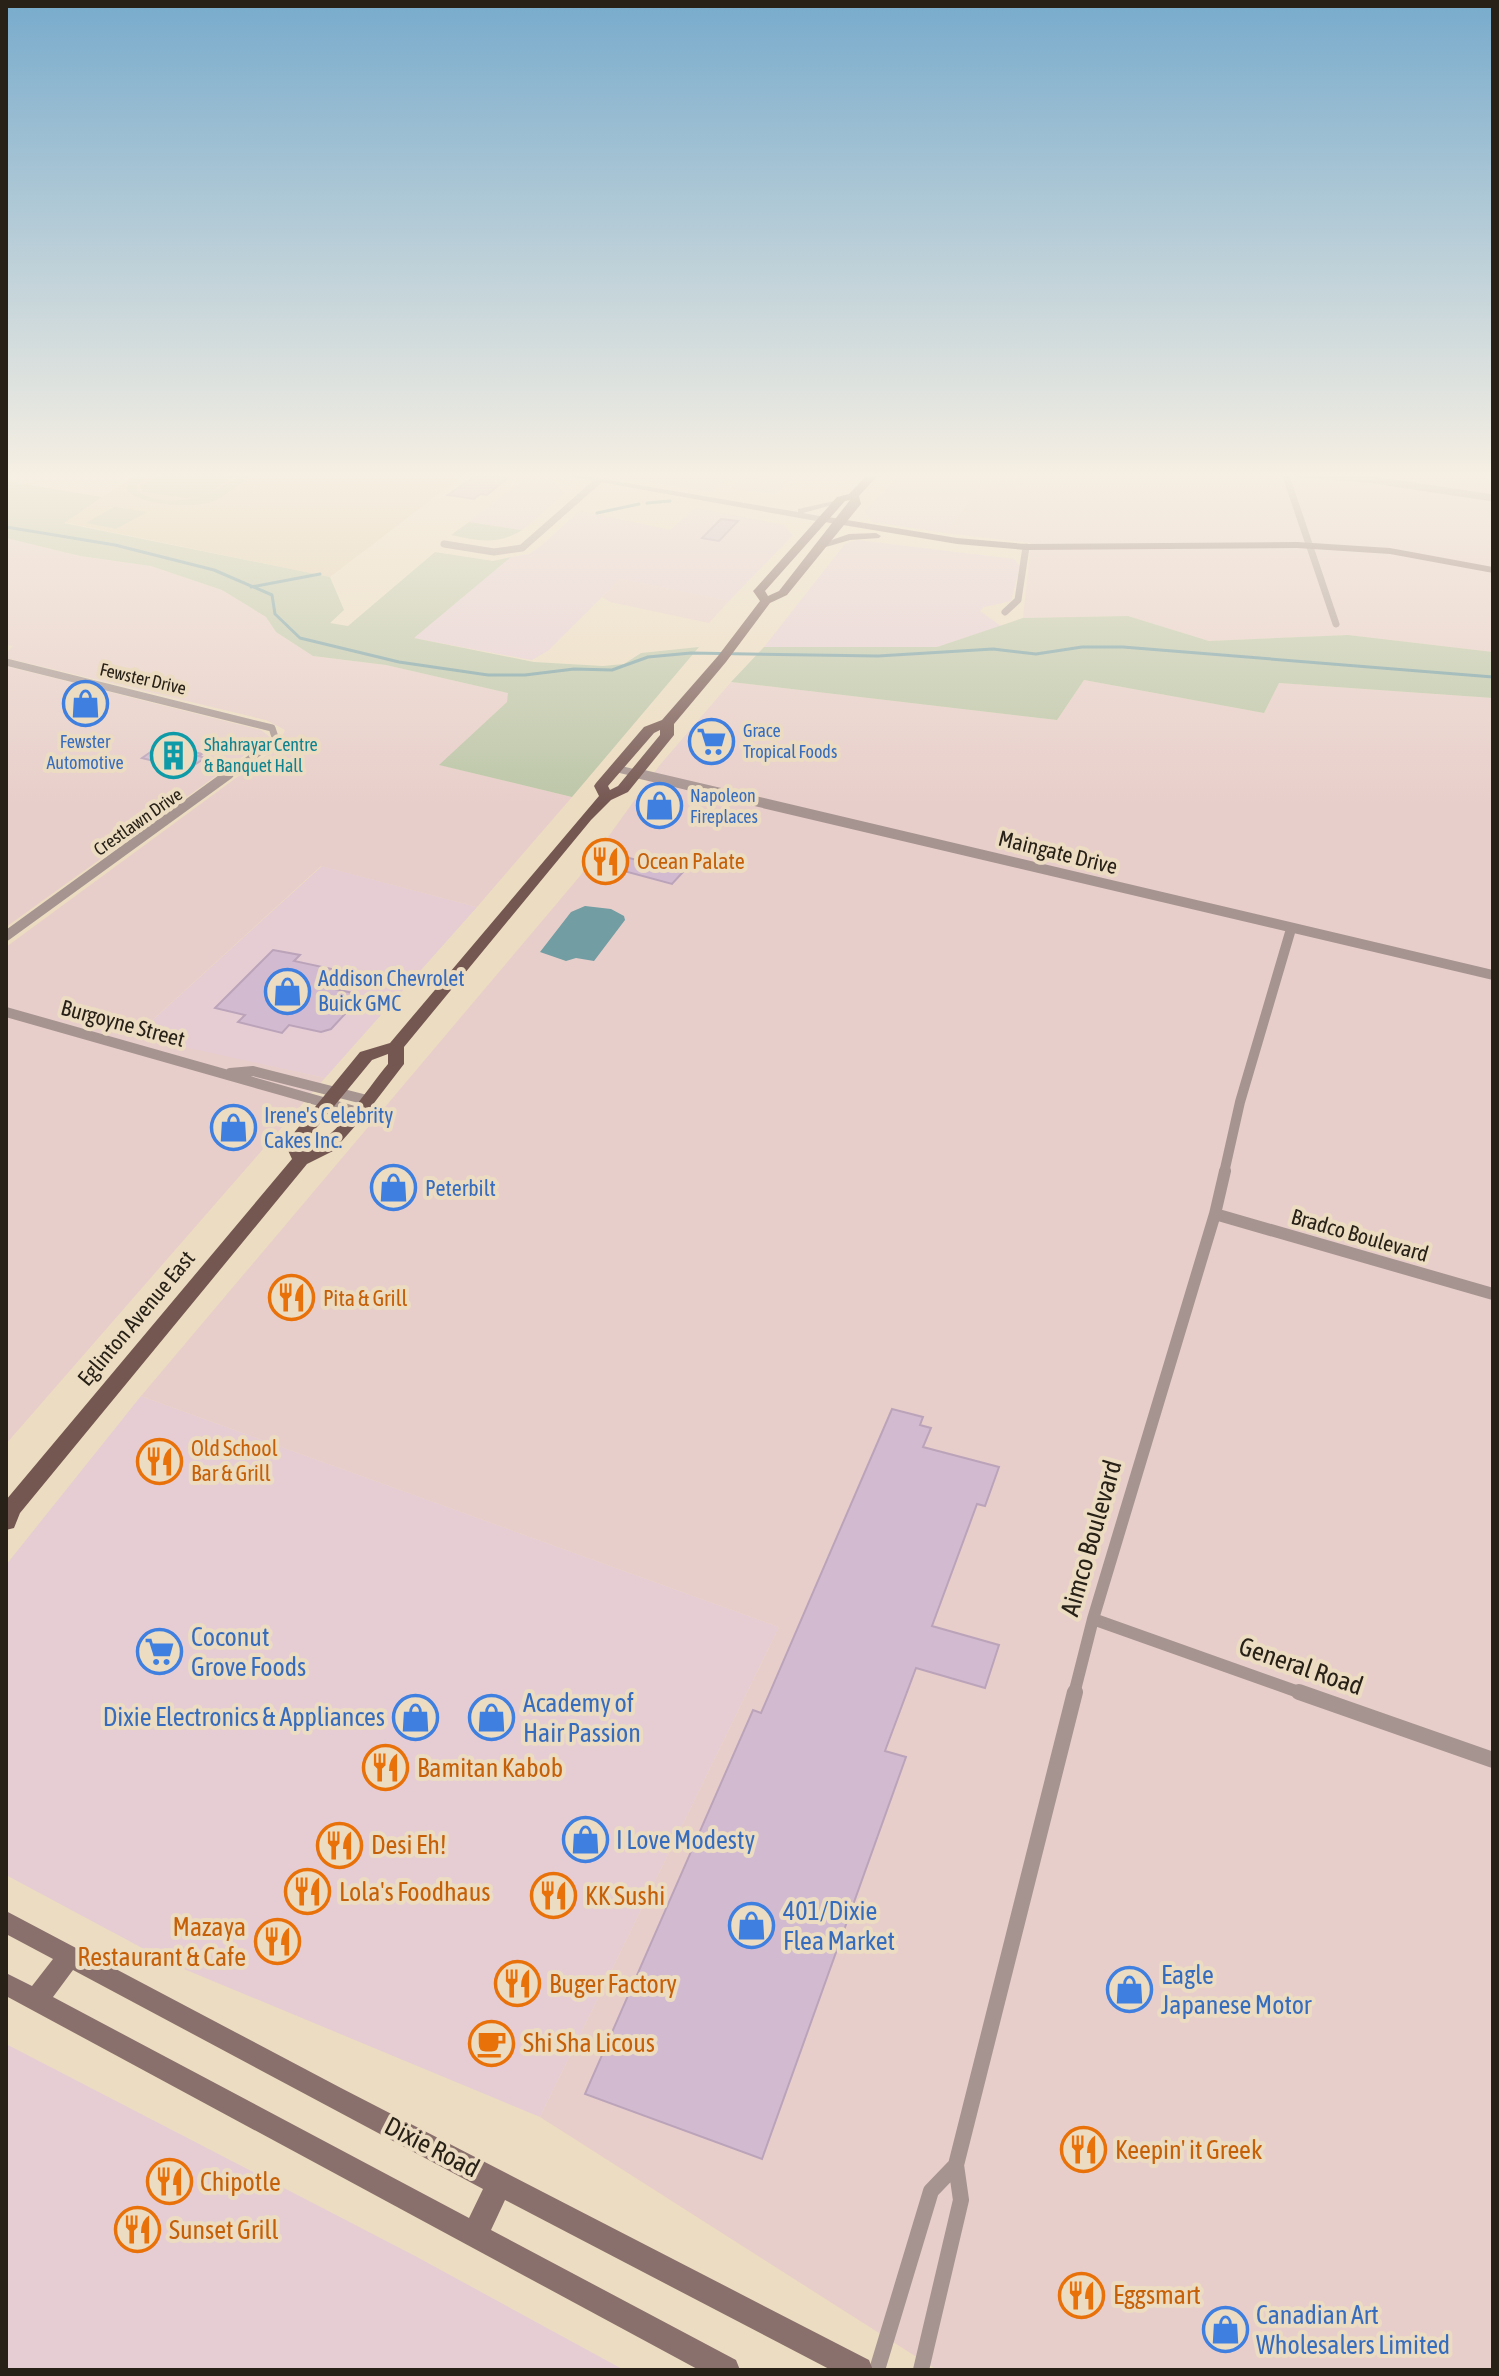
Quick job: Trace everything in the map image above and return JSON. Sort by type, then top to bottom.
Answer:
[{"type":"main road","name":"Eglinton Avenue East","points":[[765,584],[759,591],[766,601]]},
{"type":"main road","name":"Eglinton Avenue East","points":[[606,797],[601,786],[614,768],[649,730],[667,723],[766,601],[783,593],[790,584]]},
{"type":"main road","name":"Eglinton Avenue East","points":[[301,1160],[294,1144],[330,1097],[366,1056],[396,1046],[606,797],[623,789],[667,735],[667,723]]},
{"type":"main road","name":"Eglinton Avenue East","points":[[8,1514],[301,1160],[327,1147],[363,1106],[396,1064],[396,1046]]},
{"type":"main road","name":"Dixie Road","points":[[6,1922],[332,2097],[859,2370]]},
{"type":"main road","points":[[36,2000],[70,1956]]},
{"type":"main road","points":[[6,1984],[726,2370]]},
{"type":"main road","points":[[475,2235],[500,2182]]},
{"type":"street","points":[[1005,612],[1018,600],[1021,584]]},
{"type":"street","points":[[1321,584],[1336,624]]},
{"type":"street","name":"Fewster Drive","points":[[6,662],[272,728]]},
{"type":"street","name":"Crestlawn Drive","points":[[6,936],[274,745],[276,734],[272,728]]},
{"type":"street","name":"Maingate Drive","points":[[614,768],[1493,975]]},
{"type":"street","name":"Aimco Boulevard","points":[[921,2370],[961,2200],[956,2165],[1093,1619],[1215,1214],[1240,1102],[1291,929]]},
{"type":"street","name":"Burgoyne Street","points":[[6,1012],[229,1073],[246,1081],[363,1106]]},
{"type":"street","name":"Bradco Boulevard","points":[[1215,1214],[1493,1294]]},
{"type":"street","name":"General Road","points":[[1093,1619],[1493,1760]]},
{"type":"street","name":"Aimco Boulevard","points":[[877,2370],[931,2191],[956,2165]]},
{"type":"shaded area","points":[[6,584],[204,584],[222,590],[266,617],[276,632],[313,656],[386,665],[509,693],[507,702],[440,765],[572,797],[477,907],[321,866],[135,1036],[325,1078],[6,1444],[6,947],[278,747],[285,730],[266,720],[6,658],[6,653],[13,646],[6,645]]},
{"type":"shaded area","points":[[478,584],[615,584],[549,650],[532,660],[413,638]]},
{"type":"shaded area","points":[[615,584],[644,584],[729,601],[709,623],[610,602],[602,597]]},
{"type":"shaded area","points":[[644,584],[746,584],[729,601]]},
{"type":"shaded area","points":[[814,584],[1015,584],[1011,601],[984,607],[980,611],[1001,626],[937,647],[764,647]]},
{"type":"shaded area","points":[[1027,584],[1493,584],[1493,652],[1348,635],[1209,641],[1128,616],[1023,618]]},
{"type":"shaded area","points":[[6,666],[261,730],[270,737],[6,927]]},
{"type":"shaded area","points":[[1084,680],[1264,713],[1278,683],[1493,698],[1493,2370],[937,2370],[540,2117],[779,1627],[141,1396],[580,876],[659,766],[731,682],[1057,720]]},
{"type":"shaded area","points":[[322,866],[477,907],[325,1078],[134,1037]]},
{"type":"shaded area","points":[[141,1396],[779,1627],[540,2117],[172,1964],[6,1875],[6,1565]]},
{"type":"shaded area","points":[[6,2044],[417,2257],[624,2370],[6,2370]]},
{"type":"green space","points":[[204,584],[333,584],[344,610],[330,623],[348,626],[398,584],[479,584],[414,638],[534,662],[603,666],[624,664],[641,653],[699,647],[572,797],[439,765],[507,702],[508,693],[386,665],[313,656],[276,632],[266,617],[222,590]]},
{"type":"green space","points":[[1128,616],[1209,641],[1348,635],[1493,652],[1493,698],[1279,683],[1264,713],[1084,680],[1057,720],[731,682],[764,647],[937,647],[1023,618]]},
{"type":"water","points":[[585,906],[611,909],[624,916],[625,920],[594,961],[576,958],[566,961],[540,952],[571,912]]},
{"type":"building","name":"Shahrayar Centre & Banquet Hall","points":[[162,744],[202,754],[199,756],[205,758],[191,767],[182,768],[142,758]]},
{"type":"building","points":[[610,853],[683,872],[672,884],[598,864]]},
{"type":"building","name":"Addison Chevrolet Buick GMC","points":[[273,950],[300,955],[294,961],[346,972],[330,988],[353,993],[357,1001],[331,1029],[321,1032],[289,1025],[282,1033],[238,1022],[245,1015],[215,1008]]},
{"type":"building","name":"401/Dixie Flea Market","points":[[892,1409],[923,1417],[920,1425],[931,1428],[923,1447],[999,1467],[985,1506],[977,1504],[932,1626],[999,1645],[985,1688],[916,1668],[885,1751],[906,1757],[762,2159],[585,2094],[753,1710],[761,1713]]},
{"type":"waterway","points":[[246,584],[253,587]]},
{"type":"waterway","points":[[253,587],[268,584]]},
{"type":"waterway","points":[[253,587],[272,595],[275,614],[300,638],[399,662],[488,675],[525,675],[574,669],[612,670],[648,657],[691,653],[878,656],[993,649],[1036,654],[1082,647],[1123,647],[1493,677]]},
{"type":"place","name":"Fewster Automotive","points":[[85,704]]},
{"type":"place","name":"Grace Tropical Foods","points":[[712,741]]},
{"type":"place","name":"Shahrayar Centre & Banquet Hall","points":[[173,755]]},
{"type":"place","name":"Napoleon Fireplaces","points":[[659,806]]},
{"type":"place","name":"Ocean Palate","points":[[606,861]]},
{"type":"place","name":"Addison Chevrolet Buick GMC","points":[[287,991]]},
{"type":"place","name":"Irene's Celebrity Cakes Inc.","points":[[233,1128]]},
{"type":"place","name":"Peterbilt","points":[[394,1188]]},
{"type":"place","name":"Pita & Grill","points":[[292,1298]]},
{"type":"place","name":"Old School Bar & Grill","points":[[160,1461]]},
{"type":"place","name":"Coconut Grove Foods","points":[[160,1652]]},
{"type":"place","name":"Dixie Electronics & Appliances","points":[[416,1717]]},
{"type":"place","name":"Academy of Hair Passion","points":[[492,1718]]},
{"type":"place","name":"Bamitan Kabob","points":[[386,1768]]},
{"type":"place","name":"I Love Modesty","points":[[585,1840]]},
{"type":"place","name":"Desi Eh!","points":[[340,1845]]},
{"type":"place","name":"Lola's Foodhaus","points":[[308,1892]]},
{"type":"place","name":"KK Sushi","points":[[554,1896]]},
{"type":"place","name":"401/Dixie Flea Market","points":[[752,1926]]},
{"type":"place","name":"Mazaya Restaurant & Cafe","points":[[277,1942]]},
{"type":"place","name":"Buger Factory","points":[[518,1984]]},
{"type":"place","name":"Eagle Japanese Motor","points":[[1130,1990]]},
{"type":"place","name":"Shi Sha Licous","points":[[492,2043]]},
{"type":"place","name":"Keepin' it Greek","points":[[1084,2150]]},
{"type":"place","name":"Chipotle","points":[[169,2182]]},
{"type":"place","name":"Sunset Grill","points":[[138,2230]]},
{"type":"place","name":"Eggsmart","points":[[1082,2295]]},
{"type":"place","name":"Canadian Art Wholesalers Limited","points":[[1225,2330]]}]
